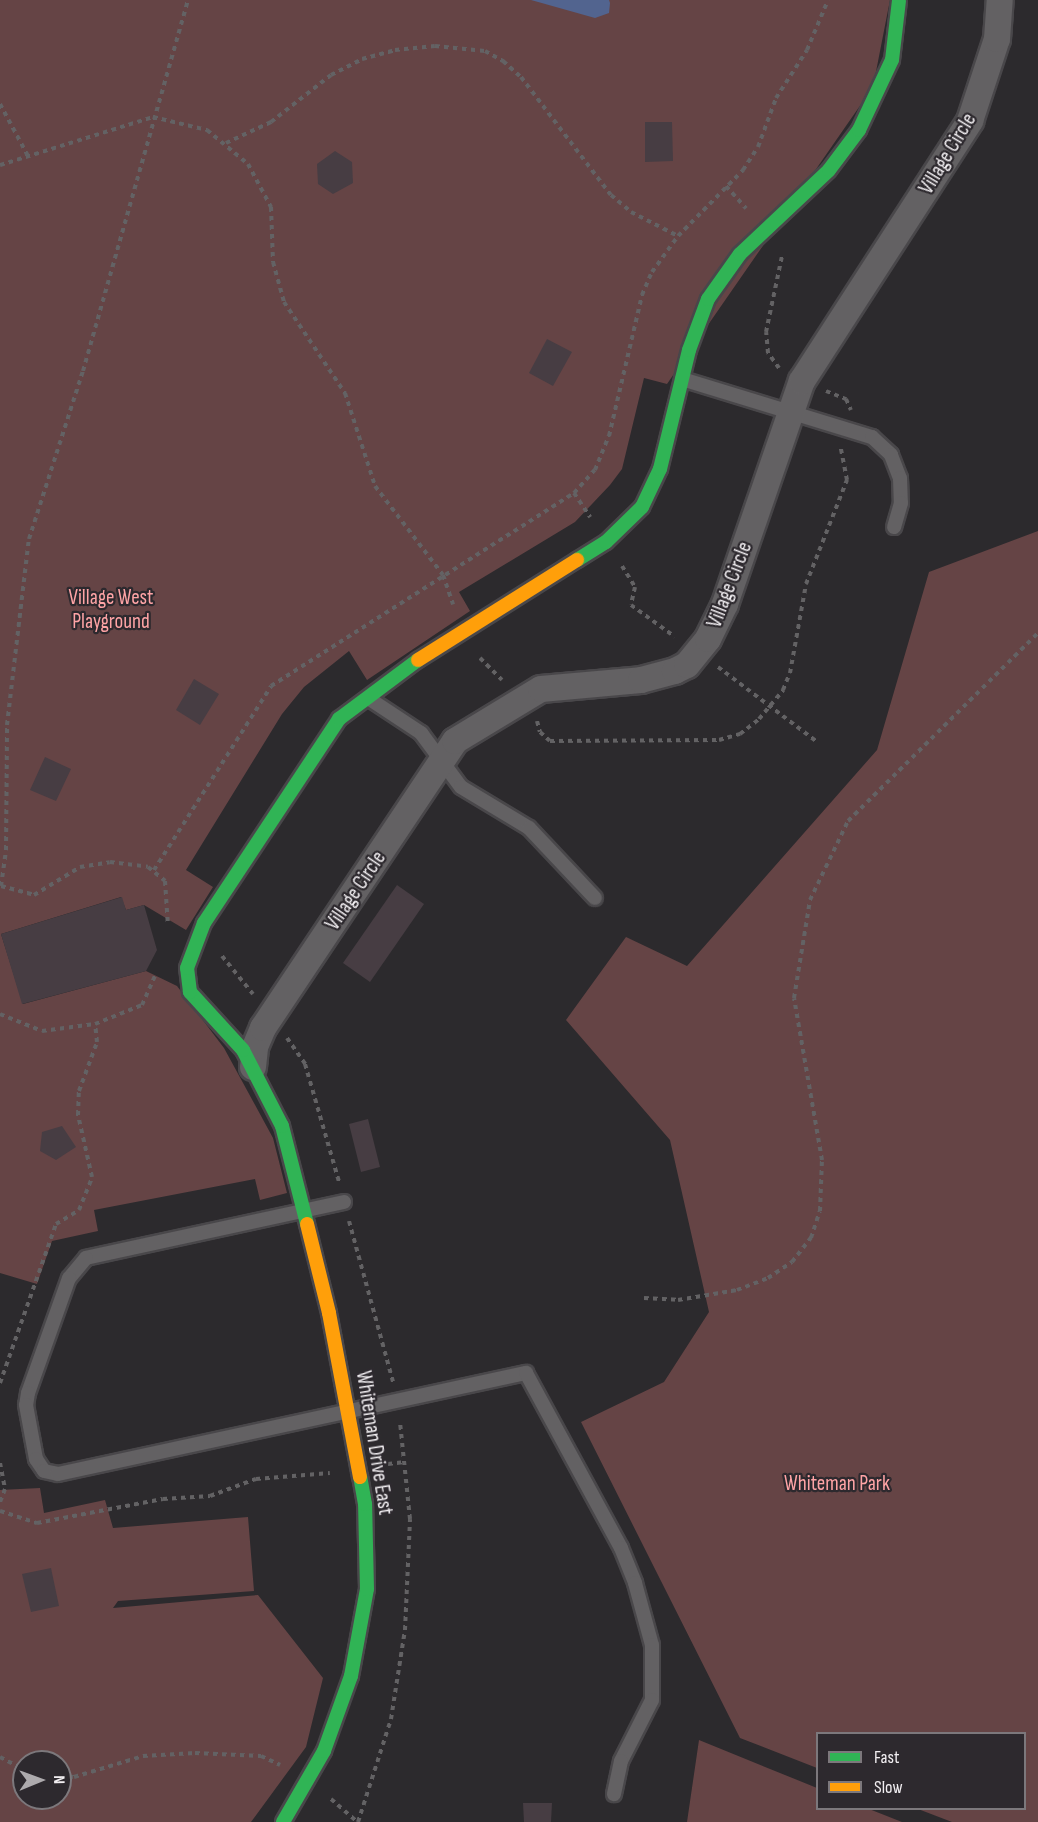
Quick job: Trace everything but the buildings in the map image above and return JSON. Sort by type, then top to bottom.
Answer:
[{"type":"street","points":[[253,1067],[227,1031],[190,992],[187,968],[194,944],[314,753],[339,719],[366,696],[462,631],[606,542],[631,519],[660,469],[682,379],[708,299],[722,276],[765,228],[829,170],[873,107],[892,60],[899,0]]},
{"type":"street","name":"Village Circle","points":[[253,1067],[255,1047],[263,1028],[441,759],[470,729],[521,699],[563,684],[663,675],[687,665],[698,654],[725,604],[802,381],[970,121],[982,94],[997,39],[1000,0]]},
{"type":"street","points":[[227,1031],[249,1037],[263,1028]]},
{"type":"street","name":"Whiteman Drive East","points":[[253,1067],[282,1126],[306,1212],[350,1411],[365,1504],[367,1589],[351,1676],[309,1781],[283,1822]]},
{"type":"lane","points":[[682,379],[872,437],[894,461],[901,497],[894,527]]},
{"type":"lane","points":[[366,696],[421,733],[461,787],[529,828],[595,898]]},
{"type":"lane","points":[[344,1202],[86,1258],[69,1278],[28,1393],[26,1405],[36,1459],[44,1471],[58,1474],[526,1373],[621,1548],[635,1583],[652,1645],[652,1700],[621,1761],[614,1794]]},
{"type":"path","points":[[168,934],[165,881],[154,870],[110,862],[80,867],[34,895],[1,886],[6,850],[7,725],[28,539],[82,372],[153,117],[189,0]]},
{"type":"path","points":[[154,870],[271,686],[574,493],[596,470],[609,436],[642,295],[652,272],[678,236],[726,186],[758,147],[776,98],[807,50],[828,0]]},
{"type":"path","points":[[226,143],[271,122],[331,75],[362,60],[395,50],[435,46],[485,51],[503,61],[521,76],[611,195],[631,212],[678,236]]},
{"type":"path","points":[[0,104],[28,156]]},
{"type":"path","points":[[0,165],[153,117],[207,130],[226,143],[248,164],[262,184],[272,207],[276,280],[300,329],[345,393],[375,486],[443,575],[469,647],[533,708],[540,732],[550,741],[719,740],[751,726],[783,690],[790,673],[806,584],[847,480],[842,453],[851,412],[849,402],[802,381],[776,366],[768,353],[766,332],[783,252],[765,228],[726,186]]},
{"type":"path","points":[[644,1298],[678,1300],[737,1290],[768,1278],[792,1262],[812,1238],[820,1211],[822,1160],[795,998],[810,900],[848,821],[1038,633]]},
{"type":"path","points":[[0,1014],[42,1031],[95,1024],[142,1005],[158,969]]},
{"type":"path","points":[[0,1383],[56,1224],[79,1210],[92,1177],[78,1115],[80,1091],[97,1042],[95,1024]]},
{"type":"path","points":[[0,1463],[5,1490],[0,1502]]},
{"type":"path","points":[[0,1511],[37,1523],[164,1499],[210,1496],[256,1479],[340,1473]]},
{"type":"path","points":[[72,1777],[143,1756],[195,1753],[261,1756],[309,1781],[357,1822]]},
{"type":"green space","name":"Village West Playground","points":[[0,0],[890,0],[873,87],[667,384],[644,378],[622,469],[575,522],[459,592],[470,611],[367,680],[349,651],[304,687],[282,714],[186,870],[213,887],[186,930],[144,905],[126,910],[121,897],[1,934],[23,1004],[146,971],[177,986],[224,1048],[273,1138],[287,1193],[260,1200],[255,1179],[94,1210],[98,1231],[52,1241],[37,1284],[0,1273]]},
{"type":"green space","name":"Whiteman Park","points":[[1038,531],[1038,1822],[952,1822],[921,1810],[1026,1810],[1026,1732],[816,1732],[816,1768],[740,1738],[581,1422],[664,1382],[709,1312],[670,1140],[566,1020],[626,937],[687,966],[877,750],[929,572]]},
{"type":"green space","points":[[40,1488],[44,1513],[105,1500],[113,1528],[248,1517],[254,1591],[118,1601],[113,1608],[258,1595],[323,1678],[306,1747],[251,1822],[0,1822],[0,1490]]},
{"type":"green space","points":[[699,1740],[816,1788],[816,1810],[872,1810],[902,1822],[687,1822]]},
{"type":"water","points":[[531,0],[609,0],[609,13],[595,18]]},
{"type":"traffic: fast","points":[[577,560],[606,542],[642,507],[660,469],[689,350],[708,299],[740,254],[829,170],[859,130],[892,60],[899,0]]},
{"type":"traffic: fast","points":[[307,1224],[282,1126],[243,1050],[190,992],[187,968],[204,923],[339,719],[418,660]]},
{"type":"traffic: fast","points":[[283,1822],[324,1751],[351,1676],[367,1589],[365,1504],[360,1477]]},
{"type":"traffic: slow","points":[[418,660],[577,560]]},
{"type":"traffic: slow","points":[[307,1224],[329,1313],[360,1477]]}]
